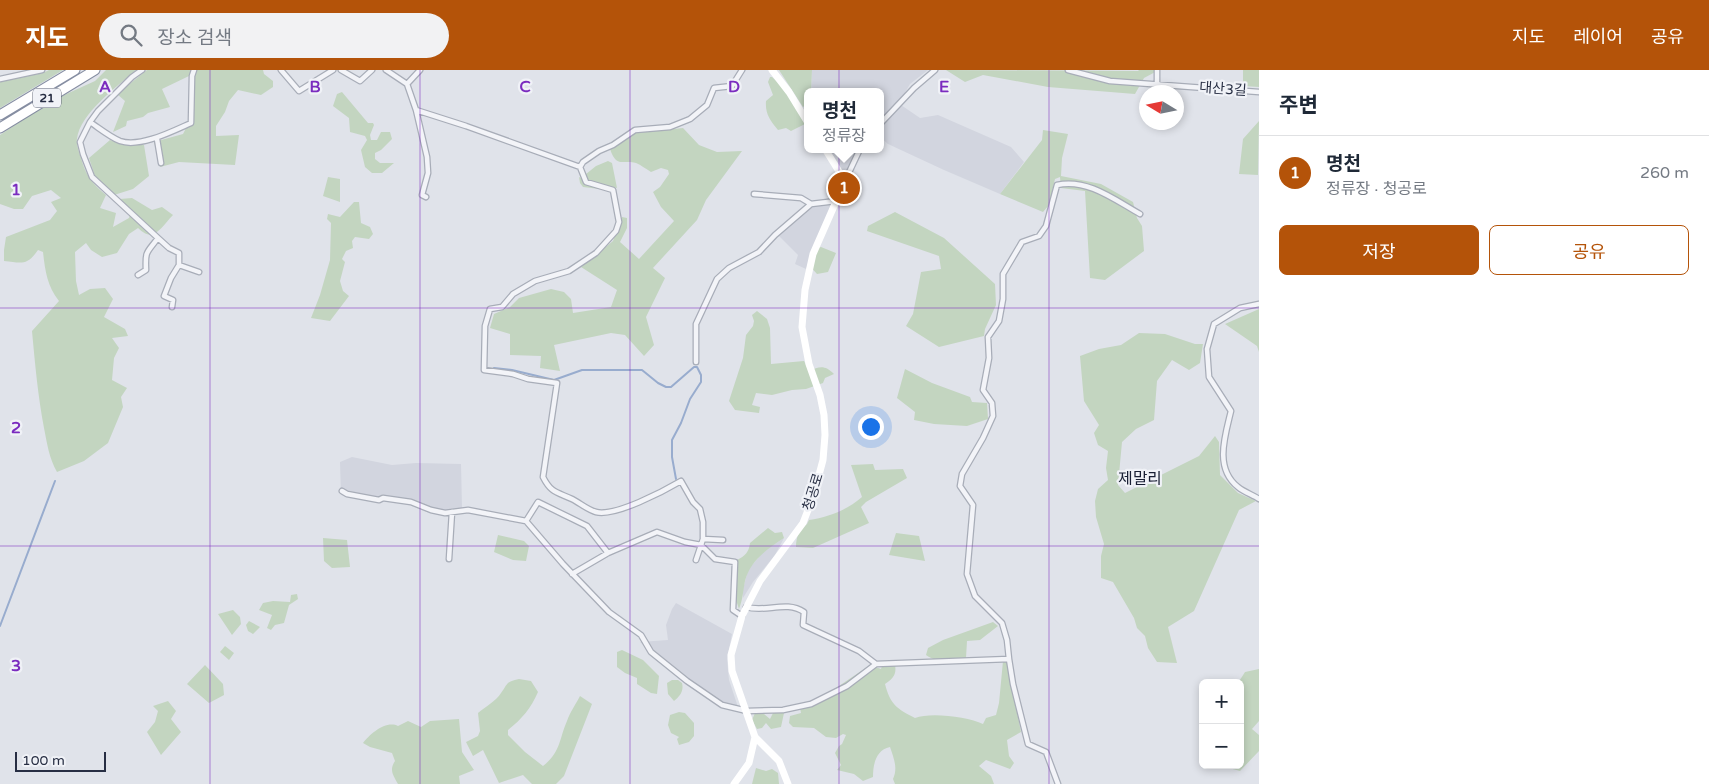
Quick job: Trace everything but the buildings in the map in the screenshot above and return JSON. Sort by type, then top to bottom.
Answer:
[{"type":"highway","name":"21","points":[[0,115],[75,70]]},
{"type":"highway","name":"21","points":[[0,128],[95,70]]},
{"type":"street","points":[[0,79],[42,70]]},
{"type":"street","points":[[142,70],[132,77],[105,104],[90,122],[80,142],[92,177],[169,248],[179,253],[179,265],[171,278],[164,296],[173,300],[172,307]]},
{"type":"street","points":[[90,122],[120,141],[133,142],[157,138],[191,123],[192,76],[194,70]]},
{"type":"street","points":[[281,70],[299,92],[333,70]]},
{"type":"street","points":[[341,70],[360,81],[372,70]]},
{"type":"street","points":[[386,70],[407,84],[416,110],[428,173],[422,195],[426,197]]},
{"type":"street","points":[[407,84],[420,70]]},
{"type":"street","points":[[580,167],[583,162],[599,151],[635,130],[670,127],[690,119],[707,105],[714,88],[732,86],[742,70]]},
{"type":"street","points":[[772,70],[790,92],[804,116]]},
{"type":"street","points":[[884,120],[914,88],[935,70]]},
{"type":"street","name":"대산3길","points":[[1068,70],[1110,81],[1259,92]]},
{"type":"street","points":[[1157,70],[1157,84]]},
{"type":"street","points":[[416,110],[580,167],[586,182],[613,190],[619,222],[616,231],[596,254],[569,271],[535,281],[513,294],[502,307],[490,309],[484,326],[484,370],[557,383],[543,477],[549,488],[594,512],[605,514],[654,497],[681,481],[693,502],[700,509],[703,522],[704,539],[696,560]]},
{"type":"street","points":[[157,138],[161,163]]},
{"type":"street","points":[[828,153],[845,181]]},
{"type":"street","name":"청공로","points":[[734,784],[749,763],[755,737],[748,711],[732,670],[731,655],[746,607],[760,581],[803,522],[813,497],[826,435],[820,395],[809,364],[802,328],[805,290],[813,254],[858,153]]},
{"type":"street","points":[[1058,784],[1046,752],[1028,744],[1013,684],[1007,640],[1002,623],[975,596],[968,574],[973,505],[960,486],[962,474],[984,438],[993,416],[992,402],[983,390],[989,358],[988,337],[999,321],[1003,299],[1003,274],[1022,242],[1039,236],[1046,226],[1057,185],[1068,182],[1096,189],[1140,214]]},
{"type":"street","points":[[754,194],[800,198],[811,204]]},
{"type":"street","points":[[696,362],[696,324],[717,279],[729,268],[759,252],[775,235],[811,204],[836,201]]},
{"type":"street","points":[[138,275],[146,270],[145,258],[147,251],[158,238]]},
{"type":"street","points":[[179,265],[199,272]]},
{"type":"street","points":[[1259,304],[1240,308],[1214,324],[1207,348],[1209,376],[1231,411],[1222,450],[1225,470],[1238,487],[1259,499]]},
{"type":"street","points":[[342,491],[347,494],[379,500],[383,498],[411,502],[445,513],[468,510],[526,521],[572,574],[609,612],[641,635],[651,652],[687,681],[722,705],[748,711],[783,710],[811,704],[847,686],[876,664],[1009,659]]},
{"type":"street","points":[[526,521],[538,502],[587,526],[608,553]]},
{"type":"street","points":[[449,559],[452,512]]},
{"type":"street","points":[[572,574],[608,553],[657,532],[685,542],[701,545],[715,560],[735,562],[733,610],[742,616]]},
{"type":"street","points":[[704,539],[723,540]]},
{"type":"street","points":[[746,607],[756,610],[784,606],[801,610],[804,612],[805,617],[803,625],[859,651],[876,664]]},
{"type":"street","points":[[755,737],[779,761],[788,784]]},
{"type":"shaded area","points":[[812,70],[928,70],[910,84],[903,96],[884,118],[884,88],[811,88]]},
{"type":"shaded area","points":[[901,105],[920,118],[938,115],[1011,147],[1024,162],[1000,194],[888,144],[884,140],[884,122]]},
{"type":"shaded area","points":[[830,153],[856,153],[844,175]]},
{"type":"shaded area","points":[[832,203],[806,269],[795,264],[798,255],[779,236],[812,206]]},
{"type":"shaded area","points":[[352,457],[392,465],[416,463],[461,464],[462,508],[444,511],[408,500],[381,496],[376,502],[341,495],[340,462]]},
{"type":"shaded area","points":[[784,538],[775,555],[753,582],[743,598],[743,589],[748,570],[764,551]]},
{"type":"shaded area","points":[[676,603],[732,634],[727,659],[729,680],[738,707],[720,706],[640,642],[668,640],[666,625]]},
{"type":"green space","points":[[49,70],[63,70],[0,108],[0,82]]},
{"type":"green space","points":[[106,70],[136,70],[92,110],[80,129],[77,139],[78,148],[87,174],[93,183],[106,195],[100,208],[116,213],[113,227],[129,218],[130,215],[120,205],[120,199],[132,198],[152,210],[162,207],[173,215],[161,229],[153,234],[144,233],[138,228],[129,234],[117,253],[102,257],[91,250],[86,243],[75,252],[76,281],[79,295],[90,289],[105,288],[113,299],[104,317],[125,329],[128,336],[112,338],[119,348],[114,358],[112,380],[127,388],[121,397],[123,407],[108,443],[84,461],[57,472],[47,445],[38,392],[32,331],[59,301],[49,284],[43,252],[38,250],[31,259],[20,263],[4,261],[4,250],[6,237],[50,220],[57,211],[51,202],[61,198],[51,190],[32,196],[23,209],[14,209],[0,204],[0,135],[51,101],[95,81]]},
{"type":"green space","points":[[147,70],[263,70],[264,74],[273,81],[273,87],[261,95],[238,90],[229,101],[225,112],[216,126],[216,136],[239,135],[235,165],[179,162],[160,167],[154,142],[183,134],[190,113],[189,76],[162,89],[170,107],[127,121],[126,126],[113,132],[125,101],[117,94]]},
{"type":"green space","points":[[779,70],[812,70],[811,88],[804,88],[803,107]]},
{"type":"green space","points":[[946,70],[1159,70],[1144,78],[1135,94],[1048,87],[983,75],[965,82]]},
{"type":"green space","points":[[1243,70],[1259,70],[1259,87],[1243,86]]},
{"type":"green space","points":[[770,77],[772,77],[787,93],[804,124],[791,131],[786,128],[778,130],[767,113],[766,101],[773,95],[768,82]]},
{"type":"green space","points":[[342,92],[368,123],[373,123],[370,135],[371,140],[377,140],[381,132],[390,132],[392,139],[375,153],[375,159],[380,163],[394,163],[382,173],[372,173],[365,167],[361,150],[367,140],[365,136],[350,132],[349,118],[333,106],[337,94]]},
{"type":"green space","points":[[1259,121],[1258,175],[1239,174],[1243,139]]},
{"type":"green space","points":[[683,128],[699,145],[717,152],[742,151],[706,200],[697,220],[653,268],[665,278],[646,317],[654,345],[644,356],[625,335],[611,333],[554,345],[560,371],[540,368],[541,356],[510,355],[510,334],[490,328],[494,314],[510,307],[519,298],[551,289],[564,292],[571,299],[573,313],[611,307],[617,290],[581,267],[613,241],[622,217],[627,218],[627,228],[620,242],[639,259],[674,221],[661,207],[653,192],[660,187],[669,174],[668,170],[661,168],[651,172],[636,163],[618,161],[610,149],[634,133]]},
{"type":"green space","points":[[1043,130],[1068,134],[1062,158],[1061,176],[1101,184],[1133,202],[1137,218],[1142,226],[1144,251],[1105,280],[1090,278],[1085,191],[1061,188],[1060,177],[1055,179],[1049,205],[1043,212],[1000,194],[1042,140]]},
{"type":"green space","points":[[110,140],[125,145],[144,145],[149,176],[133,189],[114,195],[95,176],[89,158]]},
{"type":"green space","points":[[608,161],[612,163],[617,188],[609,186],[600,189],[583,187],[579,177],[581,178],[596,166]]},
{"type":"green space","points":[[328,177],[340,179],[340,202],[323,196]]},
{"type":"green space","points":[[354,202],[359,202],[361,223],[370,227],[373,234],[369,239],[355,237],[352,241],[353,248],[346,251],[342,259],[345,262],[340,281],[343,291],[349,296],[330,321],[311,318],[330,260],[331,223],[327,219],[328,214],[340,217]]},
{"type":"green space","points":[[895,212],[944,238],[995,284],[996,305],[985,329],[984,336],[939,347],[906,326],[913,314],[921,272],[941,269],[939,256],[867,231],[868,226]]},
{"type":"green space","points":[[821,247],[836,253],[828,272],[817,274],[808,264],[813,249]]},
{"type":"green space","points":[[1259,309],[1259,352],[1257,346],[1225,324]]},
{"type":"green space","points":[[757,311],[767,319],[770,328],[771,364],[804,361],[809,371],[822,367],[834,374],[825,378],[823,383],[806,389],[772,395],[756,393],[752,405],[760,407],[759,413],[735,410],[729,401],[743,358],[746,335],[753,326],[752,315]]},
{"type":"green space","points":[[1139,333],[1165,334],[1195,344],[1203,344],[1200,363],[1189,370],[1172,360],[1157,381],[1154,420],[1136,429],[1122,442],[1118,485],[1125,493],[1199,456],[1215,436],[1219,442],[1220,475],[1238,493],[1256,501],[1239,510],[1194,611],[1168,627],[1177,663],[1157,662],[1148,648],[1145,636],[1137,628],[1134,618],[1113,582],[1101,578],[1101,556],[1104,544],[1096,517],[1095,501],[1098,489],[1108,480],[1106,468],[1108,451],[1098,445],[1094,433],[1099,425],[1084,401],[1080,356],[1099,349],[1121,345]]},
{"type":"green space","points":[[905,369],[932,383],[970,397],[972,402],[987,403],[988,419],[967,426],[934,424],[914,420],[915,412],[897,398]]},
{"type":"green space","points":[[873,464],[875,470],[903,469],[907,478],[866,502],[861,507],[869,523],[813,548],[796,547],[799,534],[809,520],[837,512],[850,506],[862,497],[851,465]]},
{"type":"green space","points":[[768,528],[775,533],[782,532],[784,538],[766,551],[751,567],[745,581],[739,609],[736,600],[737,560],[746,553],[750,543]]},
{"type":"green space","points":[[896,533],[919,536],[925,561],[889,555]]},
{"type":"green space","points":[[498,535],[524,541],[529,546],[526,561],[513,560],[494,552]]},
{"type":"green space","points":[[323,538],[347,540],[350,567],[332,568],[324,561]]},
{"type":"green space","points":[[297,594],[298,599],[289,605],[284,623],[275,625],[271,630],[267,628],[272,615],[259,610],[263,603],[273,601],[290,602],[291,595]]},
{"type":"green space","points":[[233,610],[240,617],[241,624],[232,635],[218,614]]},
{"type":"green space","points":[[249,621],[260,627],[253,634],[248,631],[246,625]]},
{"type":"green space","points":[[993,622],[998,626],[980,640],[967,641],[966,658],[946,662],[926,655],[928,648],[943,640]]},
{"type":"green space","points":[[225,646],[234,653],[229,660],[220,652]]},
{"type":"green space","points":[[622,650],[643,660],[659,676],[657,694],[651,693],[637,684],[637,678],[617,667],[617,652]]},
{"type":"green space","points":[[1003,661],[1007,661],[1021,732],[1007,740],[1009,756],[1014,763],[1010,769],[986,760],[979,766],[991,776],[994,784],[895,784],[893,779],[895,763],[890,747],[878,754],[873,777],[863,781],[854,774],[837,770],[841,765],[835,753],[846,735],[843,734],[836,738],[826,737],[814,728],[793,727],[789,723],[790,716],[801,713],[800,708],[813,705],[870,665],[881,669],[882,666],[895,665],[893,676],[885,684],[892,701],[903,712],[915,718],[930,715],[949,716],[983,724],[986,718],[996,715]]},
{"type":"green space","points":[[205,665],[223,684],[224,695],[209,703],[187,684]]},
{"type":"green space","points":[[1259,669],[1259,721],[1252,729],[1259,735],[1259,751],[1244,767],[1244,679],[1241,679],[1245,672]]},
{"type":"green space","points":[[519,679],[531,681],[538,692],[526,713],[508,730],[508,735],[543,766],[553,756],[559,745],[568,718],[580,696],[592,704],[564,776],[556,784],[532,784],[523,775],[499,783],[483,750],[473,756],[466,742],[478,736],[480,731],[478,713],[499,696],[509,682]]},
{"type":"green space","points":[[672,680],[678,680],[682,683],[681,693],[674,701],[668,694],[667,683]]},
{"type":"green space","points":[[168,701],[176,711],[171,719],[181,732],[161,755],[147,732],[155,722],[158,711],[153,706]]},
{"type":"green space","points":[[679,712],[685,713],[694,723],[694,736],[689,742],[679,745],[677,739],[679,737],[671,733],[668,725],[670,715]]},
{"type":"green space","points":[[755,713],[764,714],[770,719],[773,713],[784,713],[781,727],[771,729],[766,723],[762,728],[757,729],[752,720]]},
{"type":"green space","points":[[459,719],[462,752],[474,770],[459,776],[460,784],[398,784],[392,772],[395,761],[392,753],[363,743],[383,726],[398,726],[408,721],[421,727],[430,721]]},
{"type":"green space","points":[[756,768],[766,771],[772,769],[778,773],[779,784],[752,784]]},
{"type":"waterway","points":[[494,368],[512,370],[554,380],[582,370],[642,370],[658,383],[671,387],[694,367],[697,367],[701,375],[701,382],[690,399],[672,440],[672,457],[676,479]]},
{"type":"waterway","points":[[0,626],[55,481]]},
{"type":"place","name":"명천","points":[[844,188]]},
{"type":"district","name":"제말리","points":[[1140,479]]}]
